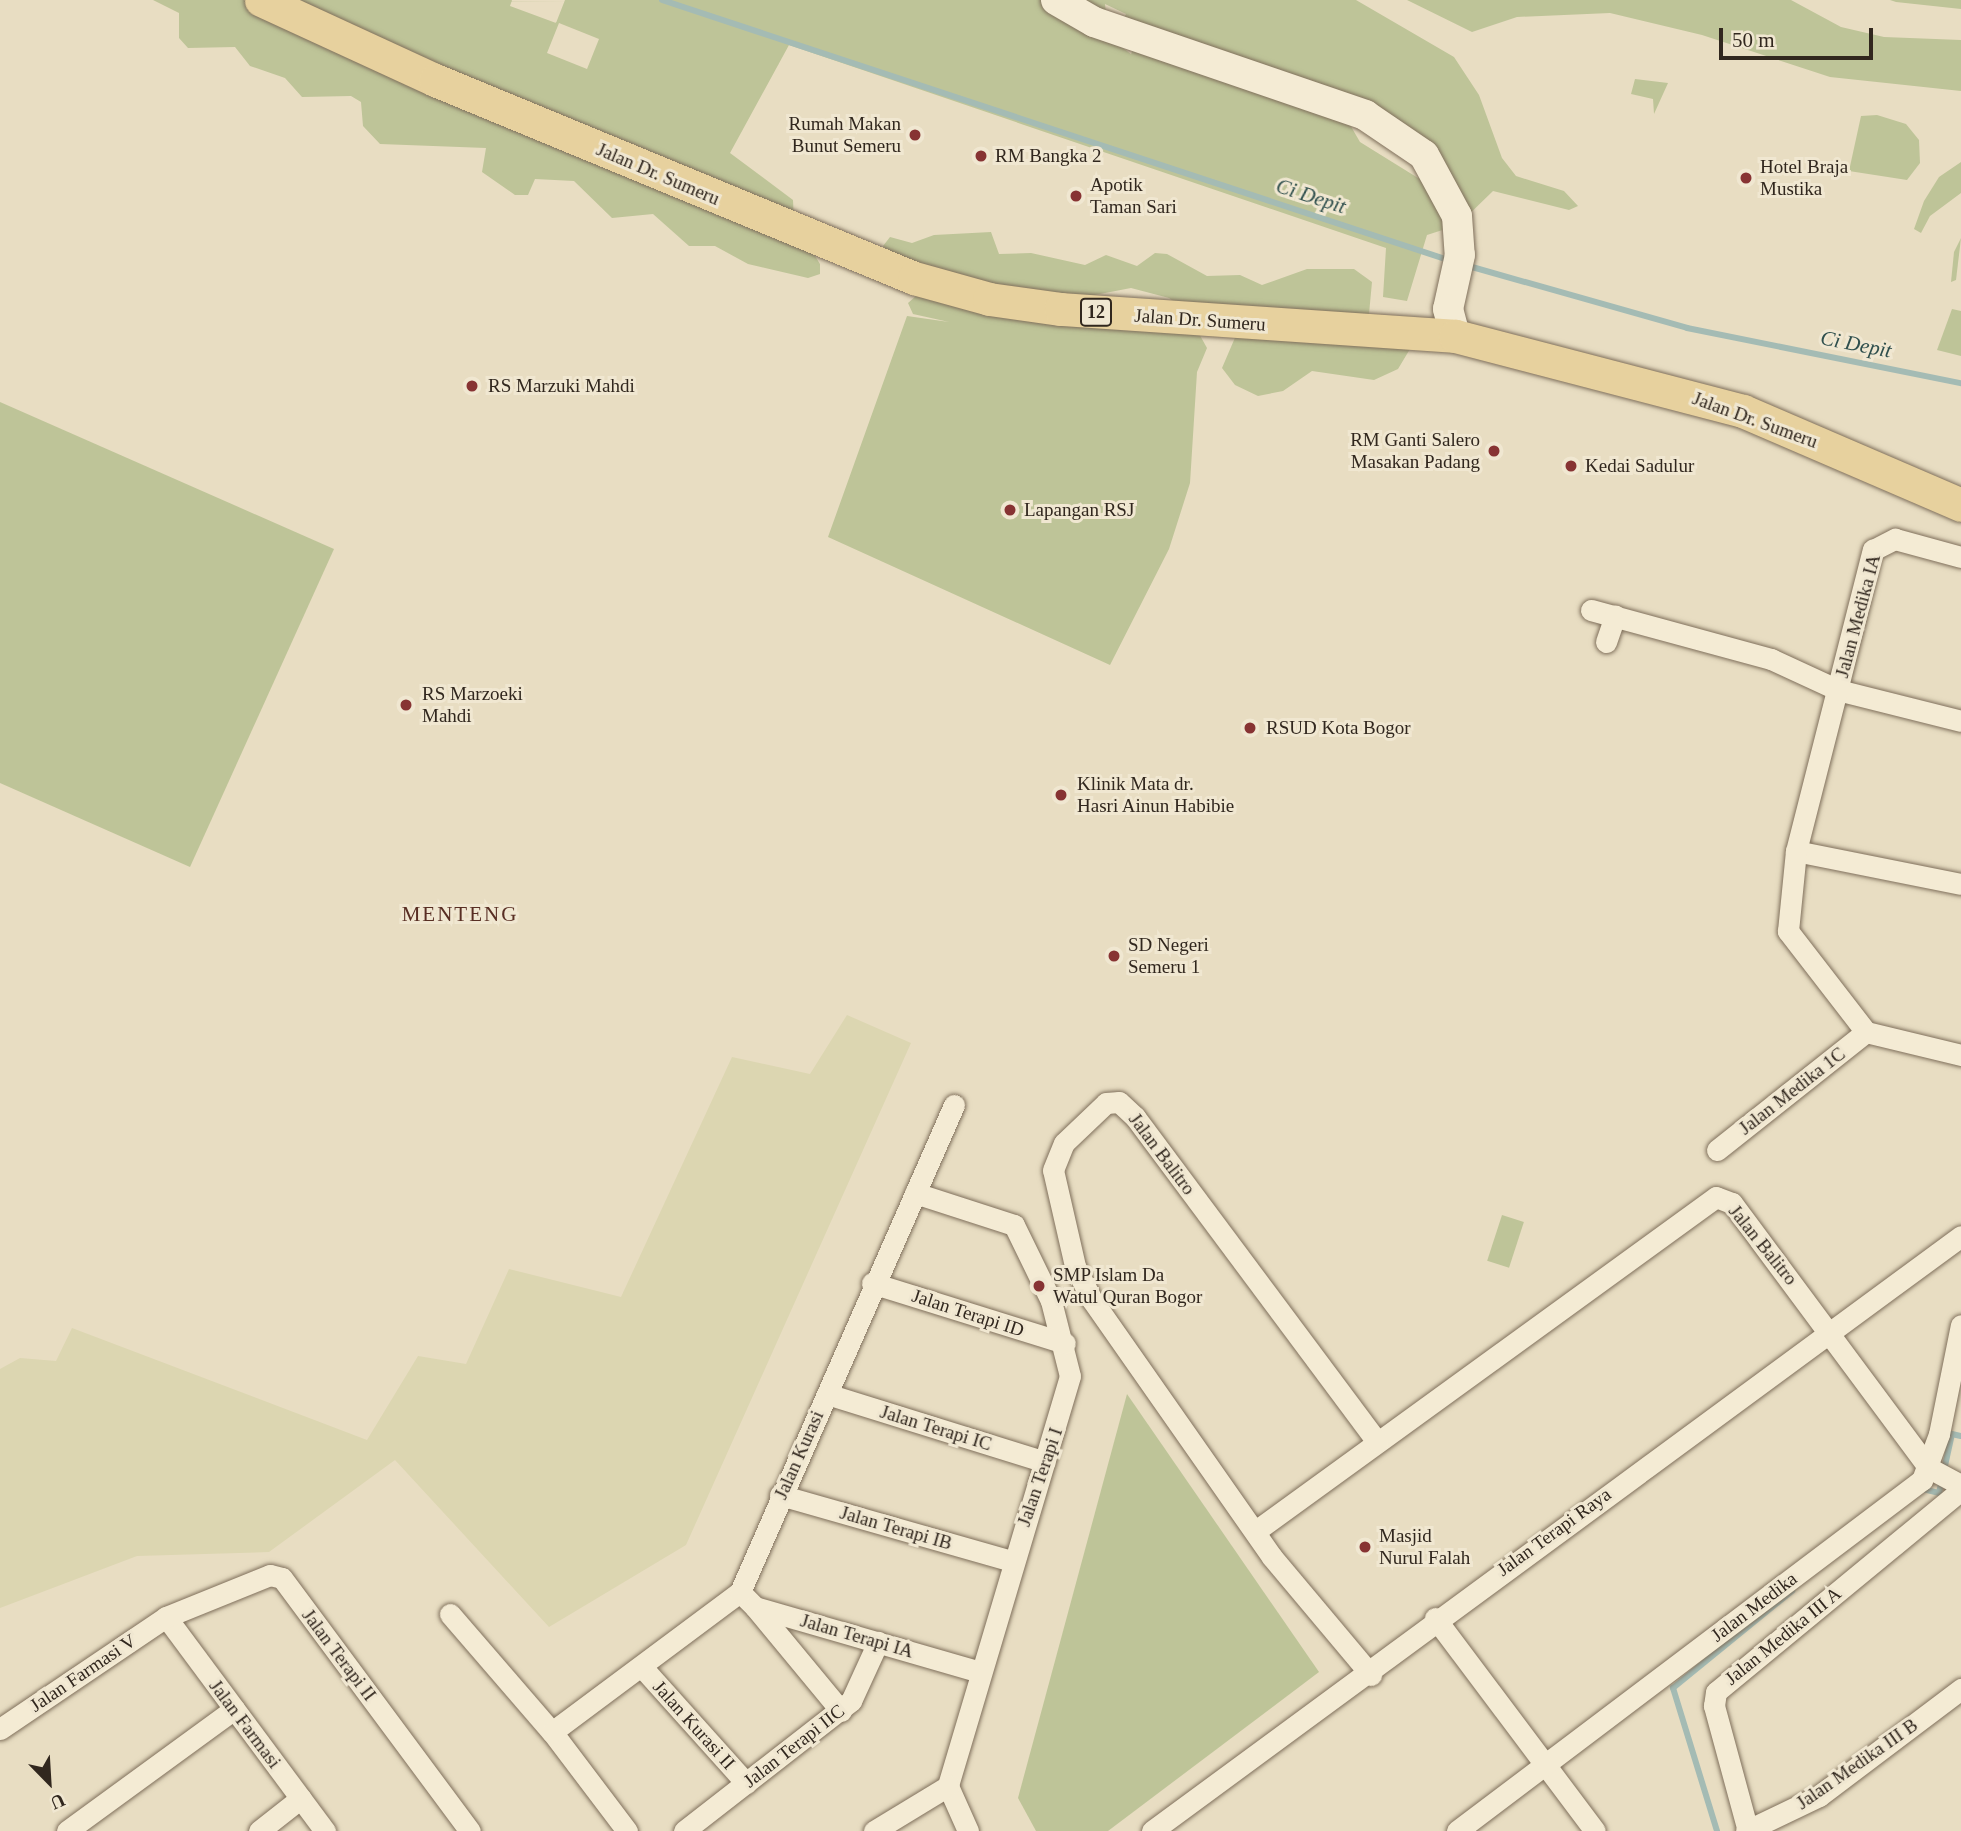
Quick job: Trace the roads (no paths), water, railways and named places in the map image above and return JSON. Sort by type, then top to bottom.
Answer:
[{"type":"main road","name":"Jalan Dr. Sumeru","points":[[261,0],[758,216],[969,294],[1193,321],[1445,318],[1744,411],[1961,505]]},
{"type":"main road","points":[[1056,0],[1094,22],[1364,114],[1433,165],[1457,215],[1460,255],[1445,318]]},
{"type":"street","name":"Jalan Medika IA","points":[[1866,1032],[1788,931],[1796,851],[1873,550],[1895,539],[1961,557]]},
{"type":"street","name":"Jalan Medika IA","points":[[1591,610],[1771,659],[1838,690],[1961,721]]},
{"type":"street","points":[[1606,642],[1615,616]]},
{"type":"street","points":[[1796,851],[1961,884]]},
{"type":"street","points":[[1866,1032],[1961,1055]]},
{"type":"street","name":"Jalan Medika 1C","points":[[1717,1150],[1866,1032]]},
{"type":"street","name":"Jalan Balitro","points":[[1377,1442],[1135,1118],[1119,1102],[1106,1103],[1064,1143],[1053,1170],[1069,1250],[1092,1300],[1257,1530],[1716,1197],[1732,1203],[1830,1332]]},
{"type":"street","name":"Jalan Kurasi","points":[[552,1732],[740,1591],[780,1495],[827,1394],[872,1283],[954,1105]]},
{"type":"street","name":"Jalan Terapi I","points":[[915,1193],[1014,1226],[1030,1250],[1065,1343],[1069,1388],[1011,1561],[948,1786]]},
{"type":"street","name":"Jalan Terapi Raya","points":[[1152,1831],[1371,1675],[1435,1618],[1961,1237]]},
{"type":"street","name":"Jalan Terapi ID","points":[[872,1283],[1065,1343]]},
{"type":"street","points":[[1947,1479],[1961,1325]]},
{"type":"street","points":[[1830,1332],[1947,1479]]},
{"type":"street","name":"Jalan Terapi IC","points":[[827,1394],[1045,1462]]},
{"type":"street","name":"Jalan Medika","points":[[1457,1831],[1548,1767],[1915,1486],[1947,1479]]},
{"type":"street","name":"Jalan Medika III A","points":[[1747,1831],[1714,1706],[1716,1692],[1947,1479]]},
{"type":"street","name":"Jalan Terapi IB","points":[[780,1495],[1011,1561]]},
{"type":"street","points":[[1257,1530],[1371,1675]]},
{"type":"street","name":"Jalan Terapi II","points":[[166,1617],[270,1575],[282,1578],[465,1829]]},
{"type":"street","points":[[740,1591],[841,1711]]},
{"type":"street","name":"Jalan Terapi IA","points":[[755,1607],[980,1672]]},
{"type":"street","points":[[450,1614],[552,1732],[626,1831]]},
{"type":"street","name":"Jalan Farmasi","points":[[166,1617],[325,1831]]},
{"type":"street","name":"Jalan Farmasi V","points":[[0,1729],[166,1617]]},
{"type":"street","points":[[1435,1618],[1595,1831]]},
{"type":"street","name":"Jalan Terapi IIC","points":[[684,1831],[841,1711],[861,1688],[878,1642]]},
{"type":"street","name":"Jalan Kurasi II","points":[[642,1667],[746,1783]]},
{"type":"street","name":"Jalan Medika III B","points":[[1747,1831],[1819,1796],[1961,1689]]},
{"type":"street","points":[[67,1831],[234,1709]]},
{"type":"street","points":[[874,1831],[948,1786],[968,1831]]},
{"type":"street","points":[[258,1831],[301,1798]]},
{"type":"waterway","name":"Ci Depit","points":[[662,0],[1451,261]]},
{"type":"waterway","name":"Ci Depit","points":[[1465,265],[1687,328],[1961,383]]},
{"type":"waterway","points":[[1919,1488],[1939,1493],[1952,1434],[1961,1436]]},
{"type":"waterway","points":[[1717,1831],[1673,1688],[1792,1591]]},
{"type":"place","name":"Rumah Makan Bunut Semeru","points":[[915,135]]},
{"type":"place","name":"RM Bangka 2","points":[[981,156]]},
{"type":"place","name":"Hotel Braja Mustika","points":[[1746,178]]},
{"type":"place","name":"Apotik Taman Sari","points":[[1076,196]]},
{"type":"place","name":"RS Marzuki Mahdi","points":[[472,386]]},
{"type":"place","name":"RM Ganti Salero Masakan Padang","points":[[1494,451]]},
{"type":"place","name":"Kedai Sadulur","points":[[1571,466]]},
{"type":"place","name":"Lapangan RSJ","points":[[1010,510]]},
{"type":"place","name":"RS Marzoeki Mahdi","points":[[406,705]]},
{"type":"place","name":"RSUD Kota Bogor","points":[[1250,728]]},
{"type":"place","name":"Klinik Mata dr. Hasri Ainun Habibie","points":[[1061,795]]},
{"type":"place","name":"SD Negeri Semeru 1","points":[[1114,956]]},
{"type":"place","name":"SMP Islam Da Watul Quran Bogor","points":[[1039,1286]]},
{"type":"place","name":"Masjid Nurul Falah","points":[[1365,1547]]},
{"type":"district","name":"MENTENG","points":[[460,914]]}]
